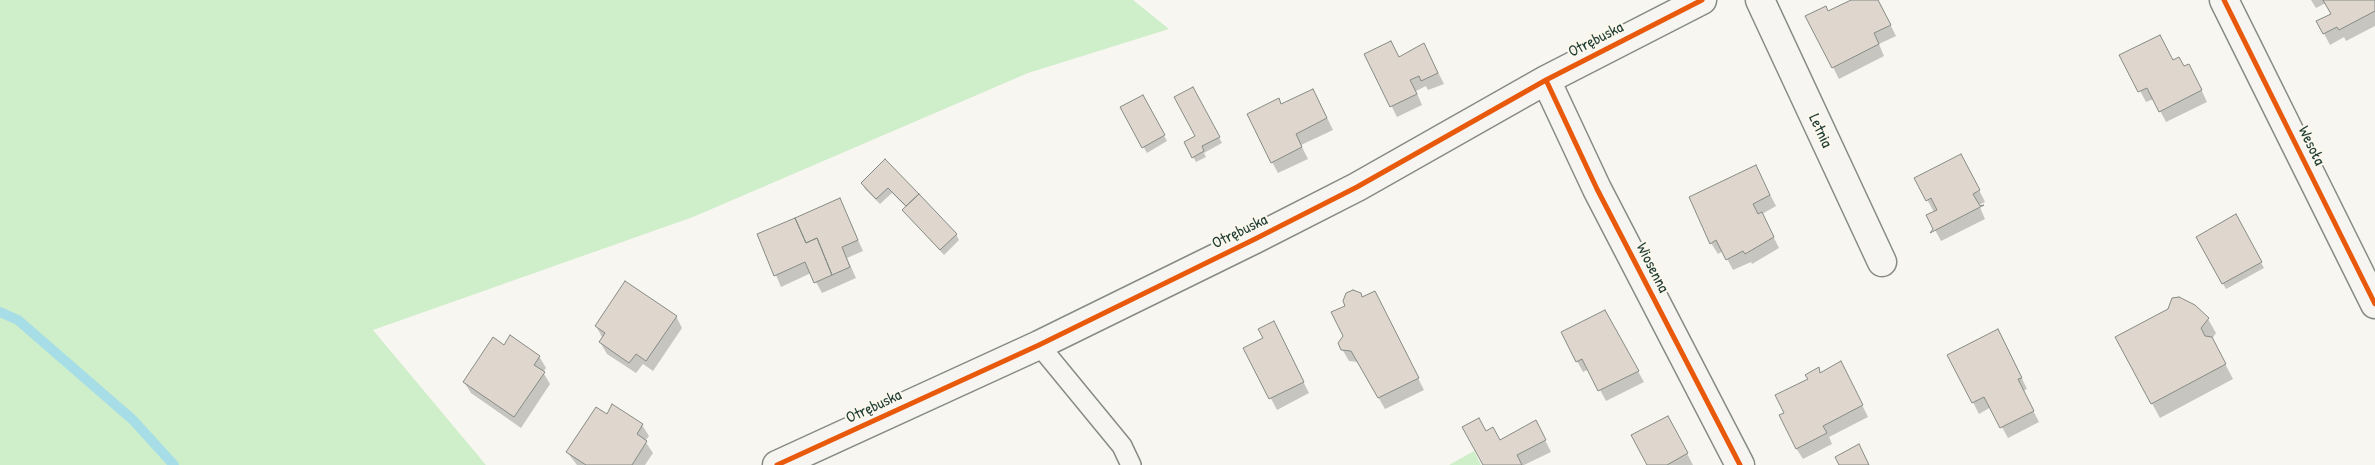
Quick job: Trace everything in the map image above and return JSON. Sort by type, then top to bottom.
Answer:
[{"type":"street","name":"Otrębuska","points":[[777,465],[1039,345],[1357,187],[1546,80],[1702,0]]},
{"type":"street","name":"Letnia","points":[[1760,0],[1882,262]]},
{"type":"street","name":"Wesoła","points":[[2224,0],[2375,304]]},
{"type":"street","name":"Wiosenna","points":[[1546,80],[1598,189],[1740,465]]},
{"type":"lane","points":[[1039,345],[1122,446],[1131,465]]},
{"type":"green space","points":[[0,0],[1133,0],[1169,29],[1028,73],[693,217],[373,330],[486,465],[0,465]]},
{"type":"green space","points":[[1474,451],[1481,465],[1449,465]]},
{"type":"building","points":[[1851,0],[1878,0],[1891,25],[1874,33],[1879,44],[1832,68],[1805,16],[1826,6],[1828,11]]},
{"type":"building","points":[[2323,0],[2375,0],[2375,11],[2339,30],[2337,27],[2323,34],[2316,21],[2331,14]]},
{"type":"building","points":[[2160,35],[2173,60],[2179,57],[2184,66],[2189,64],[2202,90],[2159,112],[2147,88],[2138,92],[2119,55]]},
{"type":"building","points":[[1391,41],[1399,57],[1424,43],[1438,73],[1421,81],[1419,76],[1410,80],[1417,94],[1390,107],[1364,54]]},
{"type":"building","points":[[1193,87],[1220,137],[1202,146],[1204,151],[1192,158],[1184,142],[1195,136],[1174,97]]},
{"type":"building","points":[[1313,89],[1327,118],[1296,134],[1302,147],[1271,163],[1247,114],[1279,98],[1281,104]]},
{"type":"building","points":[[1143,95],[1165,135],[1142,148],[1120,107]]},
{"type":"building","points":[[1961,154],[1980,190],[1973,194],[1980,206],[1984,205],[1930,233],[1933,229],[1926,215],[1937,210],[1931,198],[1926,201],[1914,178]]},
{"type":"building","points":[[885,159],[919,194],[906,206],[888,188],[876,199],[861,183]]},
{"type":"building","points":[[1756,165],[1770,195],[1753,204],[1758,214],[1762,212],[1774,237],[1745,254],[1743,251],[1726,260],[1716,240],[1710,244],[1689,197]]},
{"type":"building","points":[[919,194],[957,234],[940,250],[902,210]]},
{"type":"building","points":[[840,198],[858,240],[842,247],[850,267],[832,275],[817,238],[806,243],[795,218]]},
{"type":"building","points":[[2236,214],[2262,262],[2222,284],[2196,237]]},
{"type":"building","points":[[795,218],[806,243],[817,238],[832,275],[814,283],[805,262],[774,276],[757,234]]},
{"type":"building","points":[[625,281],[677,316],[646,361],[636,354],[629,363],[599,342],[605,333],[595,326]]},
{"type":"building","points":[[1353,290],[1361,293],[1362,297],[1375,291],[1419,378],[1378,398],[1351,351],[1341,350],[1338,343],[1343,336],[1331,312],[1345,306],[1343,301],[1346,293]]},
{"type":"building","points":[[2179,297],[2195,305],[2209,318],[2201,328],[2205,336],[2212,337],[2226,364],[2151,404],[2115,337],[2168,309],[2172,298]]},
{"type":"building","points":[[1605,310],[1639,371],[1598,391],[1582,359],[1576,362],[1561,332]]},
{"type":"building","points":[[1274,321],[1304,382],[1269,399],[1243,348],[1263,338],[1258,329]]},
{"type":"building","points":[[1998,329],[2022,378],[2018,379],[2034,411],[2000,428],[1984,397],[1972,403],[1947,355]]},
{"type":"building","points":[[510,335],[540,356],[534,365],[545,372],[514,417],[463,382],[493,337],[504,345]]},
{"type":"building","points":[[1841,361],[1863,405],[1823,426],[1827,433],[1796,449],[1779,415],[1784,413],[1775,395],[1808,379],[1805,375],[1819,367],[1820,373]]},
{"type":"building","points":[[612,404],[643,424],[637,434],[647,441],[632,465],[586,465],[566,452],[596,407],[607,414]]},
{"type":"building","points":[[1668,416],[1688,453],[1667,465],[1647,465],[1631,435]]},
{"type":"building","points":[[1479,418],[1486,431],[1493,427],[1500,440],[1536,420],[1546,440],[1517,455],[1522,465],[1483,465],[1462,427]]},
{"type":"building","points":[[1859,444],[1869,465],[1839,465],[1835,457]]},
{"type":"waterway","points":[[0,312],[18,320],[133,420],[174,465]]},
{"type":"cycle path","points":[[777,465],[1039,345],[1255,239],[1357,187],[1546,80],[1702,0]]},
{"type":"cycle path","points":[[2224,0],[2375,304]]},
{"type":"cycle path","points":[[1546,80],[1597,189],[1740,465]]}]
